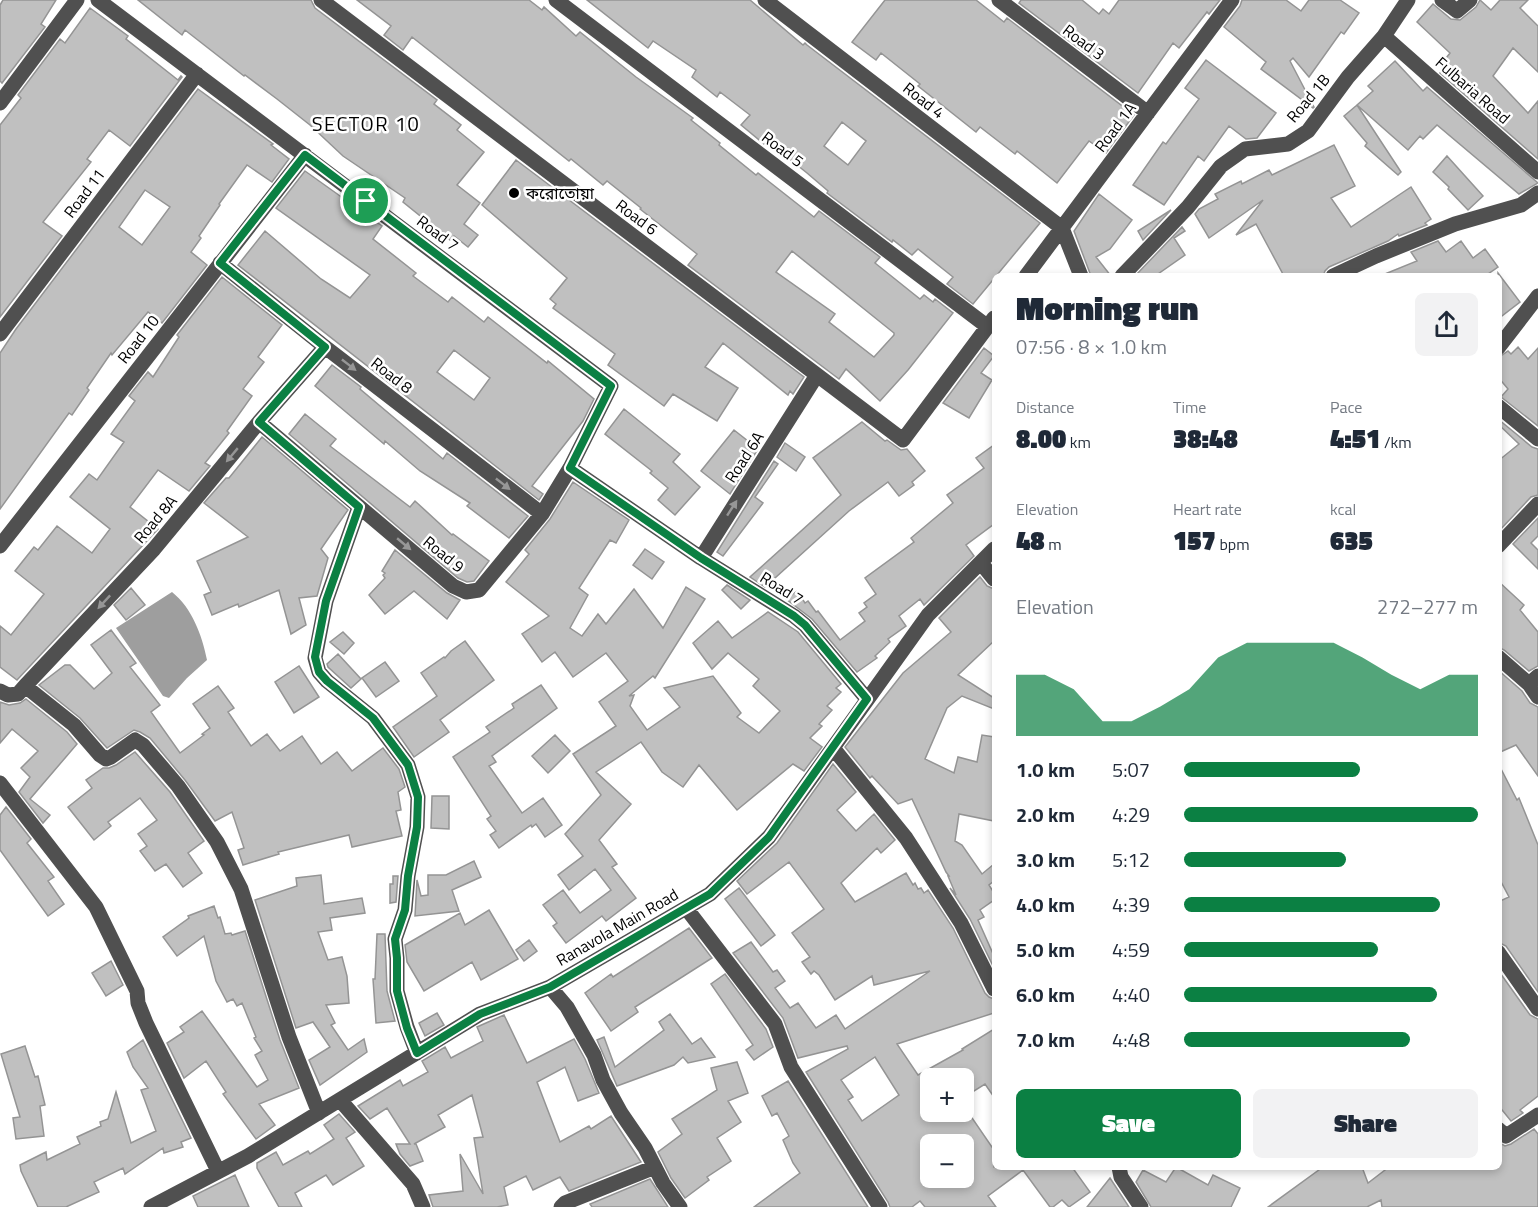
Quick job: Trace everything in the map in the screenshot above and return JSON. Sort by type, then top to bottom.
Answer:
[{"type":"street","points":[[0,103],[77,0]]},
{"type":"street","name":"Road 7","points":[[98,0],[611,386]]},
{"type":"street","name":"Road 6","points":[[321,0],[903,440],[991,322]]},
{"type":"street","name":"Road 5","points":[[556,0],[991,322]]},
{"type":"street","name":"Road 4","points":[[765,0],[1062,228]]},
{"type":"street","name":"Road 3","points":[[999,0],[1148,113]]},
{"type":"street","name":"Road 1B","points":[[1125,273],[1188,207],[1221,166],[1245,148],[1288,144],[1308,131],[1348,77],[1384,36],[1408,0]]},
{"type":"street","points":[[1442,0],[1457,11],[1470,0]]},
{"type":"street","name":"Road 1A","points":[[1028,273],[1148,113],[1228,1]]},
{"type":"street","name":"Fulbaria Road","points":[[1384,36],[1538,172]]},
{"type":"street","name":"Road 11","points":[[0,334],[197,74]]},
{"type":"street","name":"Road 10","points":[[0,546],[305,155]]},
{"type":"street","points":[[1339,273],[1455,224],[1521,205],[1538,193]]},
{"type":"street","points":[[1062,228],[1080,273]]},
{"type":"street","name":"Road 8","points":[[220,263],[542,514]]},
{"type":"street","points":[[1502,343],[1538,296]]},
{"type":"street","name":"Road 8A","points":[[25,686],[153,549],[325,347]]},
{"type":"street","name":"Road 6A","points":[[701,558],[817,375]]},
{"type":"street","name":"Road 9","points":[[259,422],[453,586],[466,592],[479,590],[542,514],[570,468],[611,386]]},
{"type":"street","points":[[1502,409],[1538,439]]},
{"type":"street","name":"Road 7","points":[[570,468],[701,558],[794,616],[805,625],[867,699]]},
{"type":"street","points":[[1502,542],[1538,504]]},
{"type":"street","points":[[359,507],[326,601],[315,657],[319,672],[373,718],[408,765],[418,797],[417,827],[408,876],[405,910],[395,939],[397,991],[407,1028],[417,1053]]},
{"type":"street","name":"Ranavola Main Road","points":[[151,1207],[218,1172],[319,1113],[480,1014],[550,987],[710,894],[769,837],[928,615],[992,551]]},
{"type":"street","points":[[981,563],[992,577]]},
{"type":"street","points":[[1502,660],[1533,680],[1538,697]]},
{"type":"street","points":[[0,691],[8,695],[18,694],[25,686],[74,725],[106,759],[135,740],[178,786],[217,842],[242,888],[289,1037],[319,1113]]},
{"type":"street","points":[[833,748],[906,838],[961,923],[992,985]]},
{"type":"street","points":[[0,783],[96,907],[136,991],[146,1023],[218,1172]]},
{"type":"street","points":[[686,908],[775,1024],[791,1067],[880,1207]]},
{"type":"street","points":[[1502,958],[1538,1009]]},
{"type":"street","points":[[550,987],[567,1006],[594,1055],[603,1080],[680,1207]]},
{"type":"street","points":[[340,1100],[413,1184],[423,1207]]},
{"type":"street","points":[[1502,1132],[1506,1136],[1538,1115]]},
{"type":"street","points":[[561,1207],[565,1203],[655,1167]]},
{"type":"street","points":[[1120,1170],[1141,1207]]},
{"type":"shaded area","points":[[172,592],[191,614],[207,660],[169,698],[163,696],[116,628]]},
{"type":"building","points":[[3,0],[56,0],[41,24],[45,27],[2,83],[0,81],[0,5]]},
{"type":"building","points":[[138,0],[311,0],[315,8],[437,100],[434,104],[461,125],[457,130],[484,152],[457,185],[480,203],[464,224],[478,235],[468,247],[454,236],[450,240],[403,202],[405,198],[343,156],[310,125],[277,99],[185,30],[182,35]]},
{"type":"building","points":[[357,0],[529,0],[542,10],[544,7],[576,36],[580,32],[636,77],[693,118],[691,120],[756,175],[758,173],[814,217],[819,211],[880,257],[875,263],[920,299],[924,295],[933,302],[935,299],[953,313],[880,401],[846,369],[839,379],[688,265],[697,254],[607,181],[603,185],[571,159],[569,161],[412,37],[403,50],[384,35],[391,26]],"holes":[[[792,251],[894,333],[874,357],[829,322],[835,314],[776,272]]]},
{"type":"building","points":[[587,0],[750,0],[803,45],[805,43],[1040,223],[999,273],[992,273],[992,281],[973,304],[947,284],[953,277],[918,249],[912,255],[893,240],[892,242],[827,193],[828,191],[767,141],[764,144],[741,125],[750,115],[720,92],[717,97],[692,77],[696,70],[653,41],[648,48]],"holes":[[[842,122],[866,141],[848,165],[824,146]]]},
{"type":"building","points":[[885,0],[976,0],[1004,22],[1007,18],[1134,115],[1106,153],[1089,141],[1057,183],[1017,151],[1015,154],[980,127],[976,132],[881,53],[876,60],[852,42]]},
{"type":"building","points":[[1021,0],[1082,0],[1099,14],[1103,9],[1109,14],[1119,0],[1220,0],[1209,14],[1207,12],[1179,48],[1173,43],[1138,93],[1019,3]]},
{"type":"building","points":[[1242,0],[1286,0],[1301,11],[1309,0],[1340,0],[1359,13],[1344,34],[1341,32],[1309,77],[1293,58],[1290,61],[1313,108],[1261,69],[1266,62],[1224,27]]},
{"type":"building","points":[[1480,0],[1491,10],[1500,0],[1528,0],[1520,8],[1538,26],[1538,72],[1513,48],[1493,76],[1528,113],[1538,101],[1538,159],[1440,73],[1447,66],[1443,62],[1450,53],[1417,22],[1433,4],[1451,19],[1460,20],[1476,7]]},
{"type":"building","points":[[90,8],[128,36],[126,39],[178,80],[182,77],[130,146],[109,130],[87,159],[91,162],[43,222],[62,236],[0,317],[0,125],[21,98],[18,95],[60,39],[65,43]]},
{"type":"building","points":[[1206,60],[1276,113],[1257,138],[1246,139],[1229,126],[1204,161],[1198,156],[1164,205],[1133,185],[1163,142],[1166,144],[1199,99],[1185,88]]},
{"type":"building","points":[[1395,61],[1423,91],[1427,87],[1538,183],[1519,194],[1437,125],[1423,139],[1420,136],[1408,150],[1357,105],[1373,91],[1368,86]]},
{"type":"building","points":[[198,89],[273,144],[271,145],[289,159],[272,182],[247,165],[219,204],[191,252],[207,265],[162,323],[148,312],[112,355],[111,353],[72,415],[69,413],[0,509],[0,353]],"holes":[[[145,190],[170,207],[142,245],[119,227]]]},
{"type":"building","points":[[1357,105],[1401,172],[1398,175],[1365,146],[1367,143],[1344,116]]},
{"type":"building","points":[[1334,145],[1355,186],[1331,198],[1351,227],[1411,187],[1431,219],[1425,223],[1427,225],[1399,236],[1398,234],[1388,241],[1329,267],[1324,273],[1282,273],[1256,224],[1236,235],[1263,200],[1209,238],[1195,214],[1199,209],[1218,199],[1215,194],[1241,181],[1242,184],[1269,170],[1272,175]]},
{"type":"building","points":[[1447,156],[1483,196],[1468,210],[1433,172]]},
{"type":"building","points":[[516,160],[804,377],[793,394],[790,391],[788,395],[723,343],[705,367],[738,388],[717,421],[673,394],[664,406],[608,365],[615,354],[553,308],[556,304],[550,299],[567,278],[482,205]]},
{"type":"building","points":[[305,171],[382,226],[373,239],[416,273],[413,276],[448,302],[452,297],[484,322],[488,317],[547,363],[548,361],[594,399],[583,421],[532,486],[543,494],[539,500],[238,265],[265,231],[321,279],[350,298],[370,275],[276,208]],"holes":[[[454,350],[490,378],[474,400],[437,372]]]},
{"type":"building","points":[[1099,194],[1132,220],[1110,249],[1096,257],[1109,273],[1090,273],[1074,231]]},
{"type":"building","points":[[1171,210],[1143,240],[1138,231]]},
{"type":"building","points":[[1182,227],[1185,231],[1174,238],[1185,255],[1159,273],[1138,273]]},
{"type":"building","points":[[1438,241],[1446,252],[1461,241],[1473,258],[1485,249],[1498,267],[1489,273],[1387,273],[1417,261],[1411,252]]},
{"type":"building","points":[[222,277],[282,325],[258,357],[264,362],[243,389],[252,396],[227,431],[229,433],[205,463],[210,466],[189,491],[158,470],[130,507],[158,529],[17,680],[0,667],[0,626],[11,635],[44,594],[15,571],[34,547],[38,550],[57,526],[92,553],[110,529],[70,497],[89,474],[97,480],[124,442],[111,434],[135,401],[129,396],[148,372],[153,377],[179,337],[177,335]]},
{"type":"building","points":[[1502,278],[1520,302],[1502,316]]},
{"type":"building","points":[[1518,347],[1528,359],[1538,348],[1538,426],[1502,398],[1508,389],[1502,382],[1502,355],[1508,351],[1511,354]]},
{"type":"building","points":[[984,348],[992,354],[992,359],[981,373],[992,380],[969,418],[943,403]]},
{"type":"building","points":[[332,365],[361,387],[360,389],[443,459],[447,453],[528,516],[509,538],[467,506],[470,503],[420,471],[385,441],[384,444],[315,386]]},
{"type":"building","points":[[624,409],[680,454],[673,462],[700,487],[675,515],[658,500],[668,488],[650,473],[652,471],[605,434]]},
{"type":"building","points":[[305,414],[336,439],[330,446],[410,507],[415,501],[452,535],[489,561],[474,581],[467,582],[458,578],[289,434]]},
{"type":"building","points":[[862,422],[885,441],[887,440],[901,450],[907,449],[925,471],[912,482],[914,485],[899,496],[888,482],[849,511],[765,587],[750,577],[841,495],[813,458]]},
{"type":"building","points":[[1502,422],[1532,447],[1538,449],[1538,495],[1531,497],[1502,528],[1502,458],[1519,444],[1502,428]]},
{"type":"building","points":[[734,430],[758,449],[730,494],[701,471]]},
{"type":"building","points":[[262,437],[348,510],[321,549],[328,558],[317,596],[299,598],[306,625],[291,634],[279,590],[239,607],[238,604],[212,615],[204,595],[211,592],[197,561],[248,537],[204,503],[226,478],[229,478]]},
{"type":"building","points":[[785,443],[805,457],[796,471],[777,457]]},
{"type":"building","points":[[992,446],[992,526],[966,545],[974,556],[924,605],[920,599],[899,616],[906,626],[888,639],[890,642],[875,656],[877,658],[857,672],[812,619],[786,599],[797,591],[805,603],[808,601],[816,612],[818,611],[840,640],[865,621],[859,613],[867,607],[864,603],[876,594],[865,578],[914,542],[911,538],[953,503],[947,495],[984,468],[976,458]]},
{"type":"building","points":[[774,461],[778,464],[755,497],[763,503],[723,556],[717,552]]},
{"type":"building","points":[[573,482],[629,520],[616,543],[610,540],[579,588],[588,595],[570,628],[582,636],[598,614],[606,624],[634,589],[663,628],[686,587],[705,599],[655,678],[653,676],[629,696],[634,695],[630,706],[647,730],[680,707],[664,688],[713,676],[741,713],[737,717],[759,733],[780,711],[753,686],[759,679],[728,653],[712,669],[693,643],[718,621],[732,638],[768,612],[798,632],[841,684],[836,688],[841,692],[827,706],[832,710],[819,724],[822,726],[810,738],[822,747],[804,771],[793,764],[737,810],[699,765],[683,787],[662,772],[641,742],[596,772],[631,804],[599,840],[617,864],[612,867],[636,898],[606,921],[602,916],[566,943],[553,926],[557,923],[543,905],[563,890],[580,913],[611,890],[595,869],[569,890],[558,875],[583,856],[565,834],[601,795],[573,754],[616,726],[599,702],[628,681],[606,653],[573,677],[555,652],[542,662],[522,634],[549,616],[506,582],[529,554],[525,550],[550,519]]},
{"type":"building","points":[[1538,518],[1538,536],[1531,543],[1538,550],[1538,569],[1513,544]]},
{"type":"building","points":[[645,549],[664,562],[652,579],[633,565]]},
{"type":"building","points":[[395,550],[447,593],[460,600],[447,619],[414,591],[385,614],[369,595],[385,578],[383,575],[385,573],[382,571]]},
{"type":"building","points":[[980,577],[987,586],[992,588],[992,643],[958,675],[992,697],[992,708],[962,696],[947,708],[925,759],[954,773],[958,757],[977,762],[982,735],[992,737],[992,821],[959,814],[955,841],[962,845],[982,874],[992,866],[992,883],[989,885],[992,890],[992,901],[980,910],[984,917],[978,920],[992,952],[992,964],[970,919],[950,888],[956,895],[912,799],[898,804],[872,776],[870,778],[845,747],[903,673],[951,632],[939,618]]},
{"type":"building","points":[[727,585],[750,600],[741,609],[722,590]]},
{"type":"building","points":[[1502,585],[1524,605],[1520,610],[1538,632],[1538,666],[1529,671],[1502,649]]},
{"type":"building","points":[[131,588],[145,605],[126,620],[114,605]]},
{"type":"building","points":[[111,630],[136,663],[130,667],[160,705],[151,712],[180,753],[210,728],[193,704],[218,686],[234,708],[228,712],[251,746],[267,734],[280,751],[302,736],[321,764],[337,752],[352,771],[383,748],[399,769],[405,787],[398,792],[401,810],[396,811],[402,836],[352,847],[349,835],[278,852],[279,854],[243,865],[238,850],[244,848],[232,812],[215,821],[150,738],[134,730],[107,748],[80,718],[39,685],[65,665],[70,665],[94,689],[112,673],[91,645]]},
{"type":"building","points":[[343,632],[354,643],[344,654],[330,642]]},
{"type":"building","points":[[465,641],[494,680],[440,720],[449,732],[414,757],[393,727],[437,696],[421,673],[445,658]]},
{"type":"building","points":[[338,654],[361,679],[351,688],[328,667],[327,664]]},
{"type":"building","points":[[385,662],[399,681],[376,697],[362,678]]},
{"type":"building","points":[[299,666],[319,697],[294,713],[275,682]]},
{"type":"building","points":[[1502,674],[1522,691],[1530,703],[1538,707],[1538,776],[1516,745],[1502,751]]},
{"type":"building","points":[[541,685],[557,708],[492,756],[496,762],[489,766],[522,813],[543,798],[562,825],[545,837],[536,824],[532,827],[531,825],[499,848],[490,835],[496,831],[487,819],[491,816],[453,757],[490,732],[486,727],[514,708],[512,704]]},
{"type":"building","points":[[26,699],[67,732],[77,744],[30,799],[50,815],[43,823],[19,792],[30,777],[21,768],[38,751],[12,729],[0,743],[0,702],[9,705]]},
{"type":"building","points":[[555,735],[570,751],[548,773],[532,756]]},
{"type":"building","points":[[135,752],[170,792],[204,841],[188,853],[202,873],[183,887],[166,864],[155,871],[140,851],[147,846],[138,834],[157,820],[140,798],[108,822],[111,826],[94,840],[68,807],[92,788],[86,780],[103,768],[116,765]]},
{"type":"building","points":[[833,764],[856,792],[837,810],[856,831],[874,814],[895,840],[881,853],[877,848],[841,883],[855,902],[906,873],[918,889],[921,888],[924,893],[928,890],[953,928],[985,993],[992,998],[992,1014],[897,1044],[918,1075],[920,1074],[920,1122],[974,1121],[992,1147],[992,1170],[1023,1170],[988,1196],[996,1207],[925,1207],[920,1201],[912,1207],[890,1207],[806,1072],[848,1049],[847,1046],[798,1058],[783,1018],[733,953],[751,942],[773,972],[777,970],[785,981],[775,988],[790,1008],[798,1003],[816,1028],[836,1015],[845,1029],[930,971],[874,985],[872,976],[835,1000],[819,975],[814,971],[811,974],[802,962],[810,957],[792,933],[824,909],[789,862],[747,894],[737,881],[777,843]],"holes":[[[875,1057],[899,1095],[862,1121],[848,1100],[853,1097],[841,1080]]]},
{"type":"building","points":[[1502,771],[1517,800],[1519,798],[1538,845],[1538,992],[1506,946],[1502,944],[1502,900],[1509,897],[1502,884]]},
{"type":"building","points":[[432,796],[449,796],[449,829],[431,828]]},
{"type":"building","points":[[6,807],[31,839],[27,843],[54,877],[48,881],[64,904],[48,916],[0,850],[0,815]]},
{"type":"building","points":[[474,861],[481,877],[452,890],[459,911],[415,916],[417,880],[421,896],[428,895],[428,875],[446,875]]},
{"type":"building","points":[[321,875],[324,904],[362,898],[365,913],[330,918],[332,930],[318,932],[328,960],[342,957],[347,976],[349,1003],[326,1005],[335,1023],[331,1025],[348,1050],[364,1039],[367,1052],[320,1085],[309,1060],[330,1047],[313,1022],[296,1028],[255,900],[297,886],[296,878]]},
{"type":"building","points":[[393,876],[398,876],[396,902],[390,903],[390,884],[393,884]]},
{"type":"building","points":[[739,888],[775,935],[761,946],[725,899]]},
{"type":"building","points":[[214,906],[225,934],[231,933],[232,935],[245,931],[280,1040],[299,1088],[259,1104],[275,1125],[256,1139],[223,1094],[226,1092],[206,1061],[184,1078],[167,1043],[184,1032],[180,1027],[202,1011],[257,1087],[268,1080],[255,1055],[262,1051],[254,1038],[256,1037],[242,1003],[237,1006],[233,999],[227,1002],[216,981],[204,936],[177,956],[163,937],[189,918],[188,916]]},
{"type":"building","points":[[489,910],[518,959],[481,980],[472,962],[424,991],[407,962],[405,945],[460,913],[465,925]]},
{"type":"building","points":[[689,928],[712,958],[635,1007],[638,1012],[611,1031],[585,993],[611,974],[613,977]]},
{"type":"building","points":[[377,934],[385,934],[387,991],[395,1021],[376,1023],[373,979],[375,979]]},
{"type":"building","points":[[529,940],[537,951],[524,961],[516,950]]},
{"type":"building","points":[[111,961],[123,985],[106,996],[92,973]]},
{"type":"building","points":[[725,974],[766,1029],[773,1047],[754,1060],[746,1050],[753,1045],[711,984]]},
{"type":"building","points":[[1502,976],[1530,1015],[1538,1019],[1538,1096],[1520,1110],[1523,1113],[1511,1121],[1502,1110]]},
{"type":"building","points":[[437,1013],[444,1025],[425,1036],[419,1023]]},
{"type":"building","points":[[670,1014],[692,1044],[701,1038],[715,1057],[688,1063],[683,1057],[674,1065],[617,1086],[597,1040],[604,1037],[615,1067],[664,1030],[659,1022]]},
{"type":"building","points":[[504,1015],[527,1063],[574,1039],[585,1059],[599,1093],[578,1101],[565,1067],[537,1082],[560,1142],[589,1126],[591,1129],[611,1116],[641,1162],[569,1191],[560,1177],[533,1190],[526,1176],[504,1187],[508,1205],[433,1207],[429,1195],[463,1191],[460,1154],[483,1194],[474,1138],[483,1137],[472,1095],[438,1115],[445,1127],[414,1144],[423,1161],[410,1166],[400,1154],[396,1144],[410,1144],[387,1108],[370,1119],[358,1106],[400,1080],[403,1086],[428,1072],[422,1061],[445,1047],[451,1058],[483,1041],[477,1027]]},
{"type":"building","points":[[992,1030],[992,1094],[985,1084],[974,1091],[974,1068],[931,1068]]},
{"type":"building","points":[[143,1040],[191,1138],[181,1142],[183,1147],[164,1153],[163,1148],[125,1174],[123,1168],[94,1182],[99,1192],[66,1207],[38,1207],[20,1165],[46,1152],[47,1160],[80,1144],[77,1137],[101,1126],[100,1122],[108,1119],[116,1092],[131,1143],[156,1131],[141,1090],[148,1088],[133,1067],[127,1052]]},
{"type":"building","points":[[25,1046],[35,1077],[38,1076],[45,1105],[40,1106],[44,1136],[16,1139],[13,1118],[20,1117],[1,1054]]},
{"type":"building","points":[[737,1062],[748,1093],[728,1101],[741,1122],[717,1138],[731,1161],[707,1177],[709,1180],[685,1198],[671,1178],[658,1152],[682,1134],[672,1119],[717,1090],[711,1068]]},
{"type":"building","points":[[788,1081],[868,1207],[754,1207],[800,1173],[783,1140],[789,1136],[777,1113],[772,1116],[762,1096]]},
{"type":"building","points":[[339,1114],[355,1132],[346,1138],[364,1166],[333,1185],[326,1175],[295,1193],[302,1207],[279,1207],[257,1168],[257,1163],[276,1152],[283,1165],[308,1151],[310,1154],[334,1139],[324,1125]]},
{"type":"building","points":[[1534,1129],[1538,1134],[1538,1207],[1382,1207],[1381,1200],[1367,1207],[1268,1207],[1319,1170],[1363,1170],[1368,1183],[1385,1170],[1502,1170],[1502,1144],[1505,1146]]},
{"type":"building","points":[[1023,1170],[1074,1170],[1090,1192],[1069,1207],[1062,1200],[1050,1207]]},
{"type":"building","points":[[1143,1170],[1166,1182],[1174,1170],[1181,1170],[1208,1185],[1213,1175],[1240,1188],[1231,1207],[1151,1207],[1136,1182]]},
{"type":"building","points":[[235,1175],[249,1207],[198,1207],[193,1196]]},
{"type":"building","points":[[1110,1178],[1129,1207],[1087,1207]]},
{"type":"building","points":[[650,1179],[668,1207],[592,1207],[590,1204]]},
{"type":"place","name":"করোতোয়া","points":[[514,193]]},
{"type":"district","name":"SECTOR 10","points":[[366,123]]},
{"type":"route","points":[[305,155],[366,201],[611,386],[570,468],[701,558],[794,616],[805,625],[867,699],[769,837],[710,894],[550,987],[480,1014],[417,1053],[407,1028],[397,991],[395,939],[405,910],[408,876],[417,827],[418,797],[408,765],[373,718],[319,672],[315,657],[326,601],[359,507],[259,422],[325,347],[220,263],[305,155]]}]
